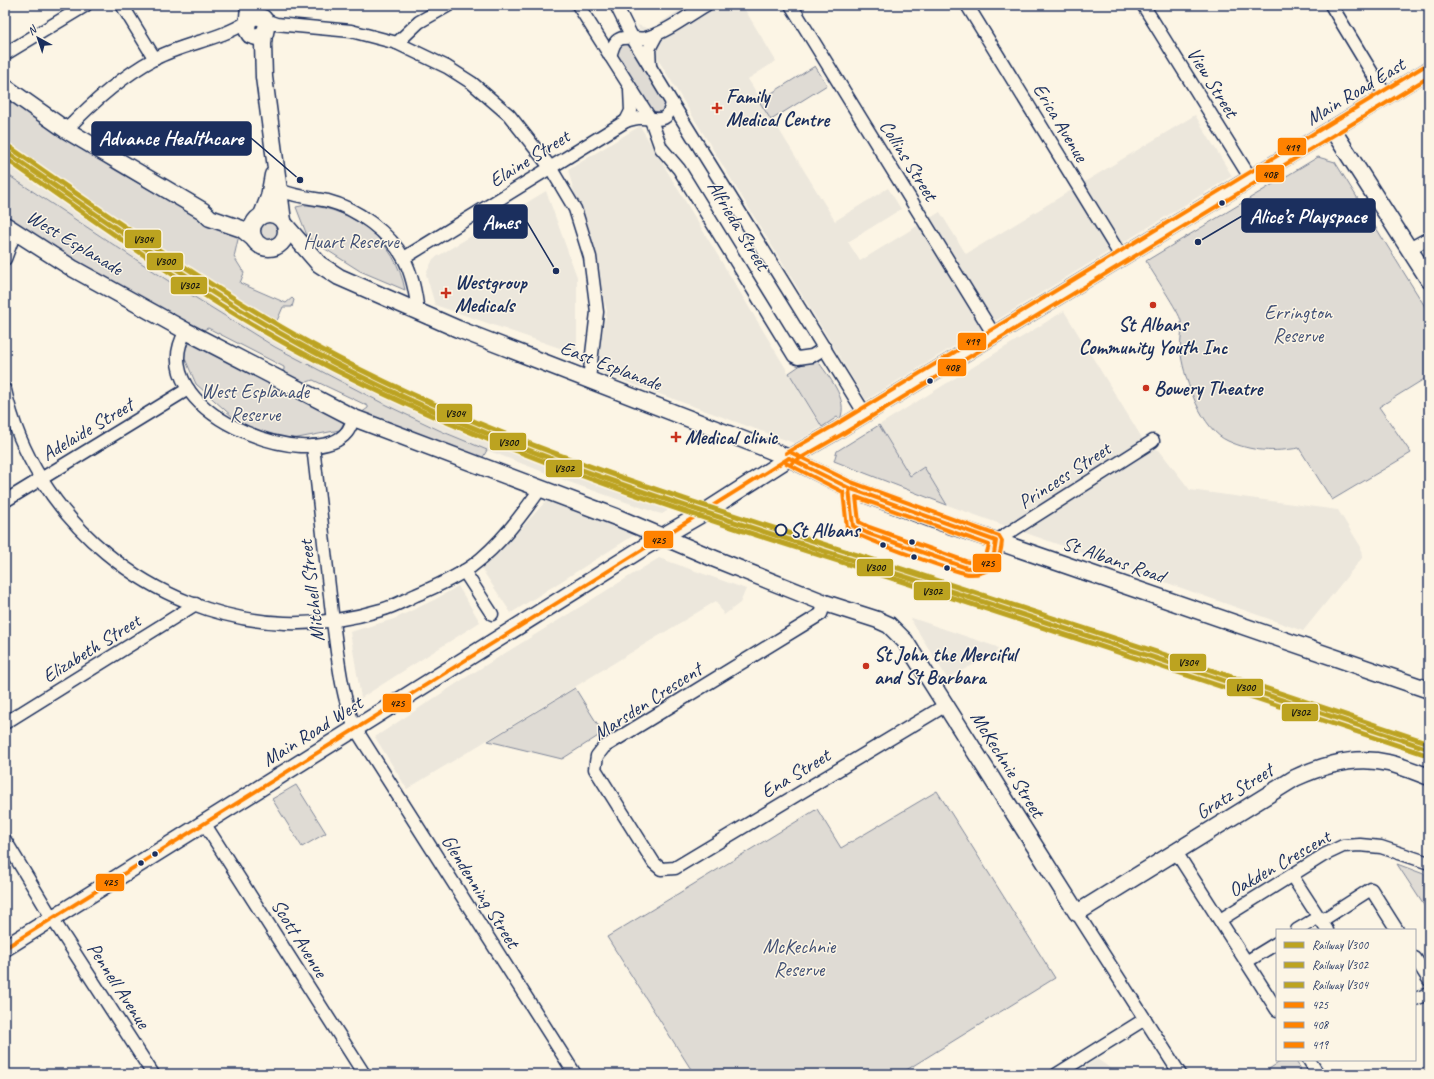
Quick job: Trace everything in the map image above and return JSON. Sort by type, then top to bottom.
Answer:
[{"type":"street","points":[[5,54],[86,5]]},
{"type":"street","points":[[122,5],[155,59]]},
{"type":"street","points":[[397,42],[419,22],[449,5]]},
{"type":"street","name":"Alfrieda Street","points":[[578,5],[651,120],[660,148],[679,168],[794,356],[798,358],[812,356],[825,348]]},
{"type":"street","name":"Alfrieda Street","points":[[616,5],[633,39],[672,103],[866,414]]},
{"type":"street","points":[[610,56],[613,46],[618,40],[624,37],[633,39],[645,38],[657,34],[706,5]]},
{"type":"street","name":"Collins Street","points":[[791,5],[994,335]]},
{"type":"street","name":"Erica Avenue","points":[[967,5],[1122,258]]},
{"type":"street","name":"View Street","points":[[1143,5],[1251,179]]},
{"type":"street","points":[[1331,5],[1386,96]]},
{"type":"street","points":[[256,23],[263,44],[264,77],[275,163],[283,218],[287,231],[284,241],[275,247]]},
{"type":"street","points":[[66,130],[99,98],[155,59],[256,23],[351,31],[397,42],[447,67],[472,83],[509,115],[550,167],[575,209],[590,257],[597,312],[589,379]]},
{"type":"street","points":[[650,66],[649,49],[657,34]]},
{"type":"street","name":"Main Road East","points":[[789,458],[866,414],[1429,70]]},
{"type":"street","points":[[5,87],[66,130],[202,211],[210,218],[242,229],[261,246],[306,250]]},
{"type":"street","name":"Alfrieda Street","points":[[626,121],[631,111],[630,89]]},
{"type":"street","name":"Elaine Street","points":[[404,258],[626,121],[639,118],[651,120],[665,117],[668,114],[672,103]]},
{"type":"street","points":[[1332,129],[1429,280]]},
{"type":"street","points":[[254,240],[252,229],[269,197],[275,163]]},
{"type":"street","points":[[280,190],[292,195],[329,202],[365,218],[380,231],[404,258],[415,288],[418,313]]},
{"type":"street","points":[[283,218],[305,198]]},
{"type":"street","points":[[202,211],[259,217],[266,214],[276,215],[283,218]]},
{"type":"street","name":"East Esplanade","points":[[283,218],[306,250],[319,264],[339,277],[418,313],[789,458]]},
{"type":"street","points":[[5,259],[10,228]]},
{"type":"street","name":"West Esplanade","points":[[10,228],[72,268],[186,332],[354,418],[541,488],[662,536]]},
{"type":"street","points":[[1410,249],[1429,238]]},
{"type":"street","points":[[186,332],[178,350],[177,361],[188,389],[206,410],[219,420],[244,431],[283,444],[314,446],[340,437],[347,432],[354,418]]},
{"type":"street","name":"Adelaide Street","points":[[5,501],[188,389]]},
{"type":"street","points":[[5,390],[19,436],[41,479],[76,525],[110,557],[156,587],[196,604],[225,614],[269,621],[300,622],[333,620],[382,610],[438,585],[473,565],[513,527],[541,488]]},
{"type":"street","name":"Princess Street","points":[[996,541],[1153,441]]},
{"type":"street","name":"Mitchell Street","points":[[314,446],[333,620],[344,698],[355,728]]},
{"type":"street","name":"Main Road West","points":[[5,948],[662,536],[705,512],[789,458]]},
{"type":"street","name":"St Albans Road","points":[[789,458],[849,488],[996,541],[1429,690]]},
{"type":"street","name":"McKechnie Street","points":[[662,536],[715,560],[825,603],[889,625],[905,640],[1180,1074]]},
{"type":"street","points":[[464,571],[492,614]]},
{"type":"street","name":"Marsden Crescent","points":[[661,869],[654,863],[595,768],[597,756],[604,747],[821,614],[825,603]]},
{"type":"street","name":"Elizabeth Street","points":[[5,723],[196,604]]},
{"type":"street","name":"Ena Street","points":[[661,869],[674,868],[946,705]]},
{"type":"street","name":"Glendenning Street","points":[[355,728],[575,1074]]},
{"type":"street","name":"Gratz Street","points":[[1077,913],[1295,778],[1319,768],[1350,761],[1373,761],[1388,763],[1429,776]]},
{"type":"street","name":"Scott Avenue","points":[[204,823],[364,1074]]},
{"type":"street","name":"Pennell Avenue","points":[[5,840],[52,918],[153,1074]]},
{"type":"street","name":"Oakden Crescent","points":[[1220,920],[1324,855],[1343,846],[1360,844],[1381,847],[1429,863]]},
{"type":"street","points":[[1176,852],[1276,1008]]},
{"type":"street","points":[[1292,876],[1322,922]]},
{"type":"street","points":[[1300,929],[1322,922],[1371,889],[1396,929]]},
{"type":"street","points":[[1246,962],[1276,944]]},
{"type":"street","points":[[1416,960],[1429,980]]},
{"type":"street","points":[[1416,999],[1429,994]]},
{"type":"street","points":[[1057,1074],[1145,1019]]},
{"type":"street","points":[[1310,1061],[1318,1074]]},
{"type":"shaded area","points":[[688,5],[742,5],[776,61],[748,79],[835,221],[888,188],[901,209],[848,242],[860,261],[940,212],[966,254],[1195,115],[1232,176],[866,400],[637,25],[650,29]]},
{"type":"shaded area","points":[[640,126],[821,427],[794,443],[594,370],[607,311],[568,170]]},
{"type":"shaded area","points":[[5,144],[117,223],[130,228],[137,236],[201,276],[215,287],[292,334],[391,385],[466,419],[550,454],[667,494],[670,500],[667,511],[662,514],[654,512],[569,482],[474,445],[386,405],[299,360],[167,280],[5,173]]},
{"type":"shaded area","points":[[546,191],[577,277],[577,354],[435,305],[426,274],[433,259]]},
{"type":"shaded area","points":[[1064,311],[1147,446],[1159,450],[1190,490],[1338,510],[1361,547],[1362,558],[1303,631],[947,505],[924,467],[910,476],[879,425]]},
{"type":"shaded area","points":[[546,501],[636,534],[511,613],[481,568],[508,543]]},
{"type":"shaded area","points":[[659,558],[746,589],[740,603],[724,615],[716,601],[407,789],[375,737],[465,678]]},
{"type":"shaded area","points":[[458,586],[480,622],[361,698],[350,632],[394,619],[436,599]]},
{"type":"shaded area","points":[[912,618],[997,647],[998,649],[995,654],[947,678],[911,620]]},
{"type":"shaded area","points":[[1097,1059],[1119,1074],[1073,1074]]},
{"type":"green space","points":[[625,44],[634,49],[665,103],[661,112],[651,111],[617,57],[618,49]]},
{"type":"green space","points":[[815,66],[827,85],[771,120],[759,101]]},
{"type":"green space","points":[[5,96],[115,170],[209,224],[239,235],[234,257],[244,273],[240,283],[286,303],[292,298],[294,300],[292,307],[283,307],[276,323],[137,236],[130,228],[117,223],[5,144]]},
{"type":"green space","name":"Errington Reserve","points":[[1318,157],[1335,162],[1429,313],[1429,376],[1379,407],[1411,453],[1332,500],[1299,448],[1263,450],[1237,445],[1219,435],[1210,427],[1196,404],[1186,378],[1181,351],[1181,321],[1171,301],[1146,261]]},
{"type":"green space","points":[[5,173],[167,280],[275,347],[386,405],[441,431],[487,450],[481,461],[361,413],[368,408],[368,406],[313,380],[299,385],[276,373],[284,370],[284,367],[208,328],[196,333],[5,220]]},
{"type":"green space","name":"Huart Reserve","points":[[306,205],[324,208],[340,213],[356,221],[370,231],[382,243],[392,257],[400,272],[405,290],[360,271],[308,238],[296,207]]},
{"type":"green space","points":[[265,222],[273,222],[278,227],[276,238],[273,240],[265,240],[260,235],[260,227]]},
{"type":"green space","name":"West Esplanade Reserve","points":[[190,341],[344,422],[340,430],[287,440],[243,426],[196,384],[183,354]]},
{"type":"green space","points":[[808,360],[817,360],[836,388],[842,404],[840,419],[837,417],[822,427],[789,373]]},
{"type":"green space","points":[[879,425],[910,476],[924,467],[947,505],[834,461],[837,451]]},
{"type":"green space","points":[[575,688],[603,733],[562,759],[488,741]]},
{"type":"green space","points":[[296,785],[326,833],[302,847],[272,799]]},
{"type":"green space","name":"McKechnie Reserve","points":[[937,791],[1055,978],[900,1074],[694,1074],[607,937],[817,809],[841,848]]},
{"type":"green space","points":[[1397,864],[1429,876],[1429,913]]},
{"type":"green space","points":[[1281,1061],[1296,1061],[1301,1069],[1293,1074],[1261,1074]]},
{"type":"rail line","name":"V304","points":[[8,146],[159,250],[236,300],[275,323],[315,346],[381,380],[516,439],[586,465],[726,513],[1078,626],[1429,743]]},
{"type":"rail line","name":"V300","points":[[5,151],[156,256],[272,329],[378,385],[446,416],[584,471],[724,519],[1077,632],[1429,749]]},
{"type":"rail line","name":"V302","points":[[5,158],[156,263],[233,313],[312,358],[380,392],[449,423],[520,452],[662,504],[1085,641],[1427,755]]},
{"type":"transit line","name":"419","points":[[786,453],[835,425],[1426,65]]},
{"type":"transit line","name":"408","points":[[792,463],[841,435],[1429,77]]},
{"type":"transit line","name":"419","points":[[792,453],[851,482],[999,536],[1002,541],[1001,551],[995,564],[988,570],[969,574],[940,566],[883,545],[847,528],[843,492]]},
{"type":"transit line","name":"425","points":[[789,458],[849,488]]},
{"type":"transit line","name":"425","points":[[5,948],[789,458]]},
{"type":"transit line","name":"408","points":[[786,463],[843,492]]},
{"type":"transit line","name":"425","points":[[849,488],[996,541],[994,554],[989,562],[980,567],[967,568],[867,533],[853,526],[849,488]]},
{"type":"transit line","name":"408","points":[[856,497],[989,545],[986,556],[982,560],[968,562],[869,527],[859,522],[856,497]]},
{"type":"place","name":"Family Medical Centre","points":[[717,108]]},
{"type":"place","name":"Advance Healthcare","points":[[300,180]]},
{"type":"place","name":"Alice’s Playspace","points":[[1198,242]]},
{"type":"place","name":"Ames","points":[[556,271]]},
{"type":"place","name":"Westgroup Medicals","points":[[446,293]]},
{"type":"place","name":"St Albans Community Youth Inc","points":[[1153,305]]},
{"type":"place","name":"Bowery Theatre","points":[[1146,388]]},
{"type":"place","name":"Medical clinic","points":[[676,437]]},
{"type":"place","name":"St Albans","points":[[781,530]]},
{"type":"place","name":"St John the Merciful and St Barbara","points":[[866,666]]}]
